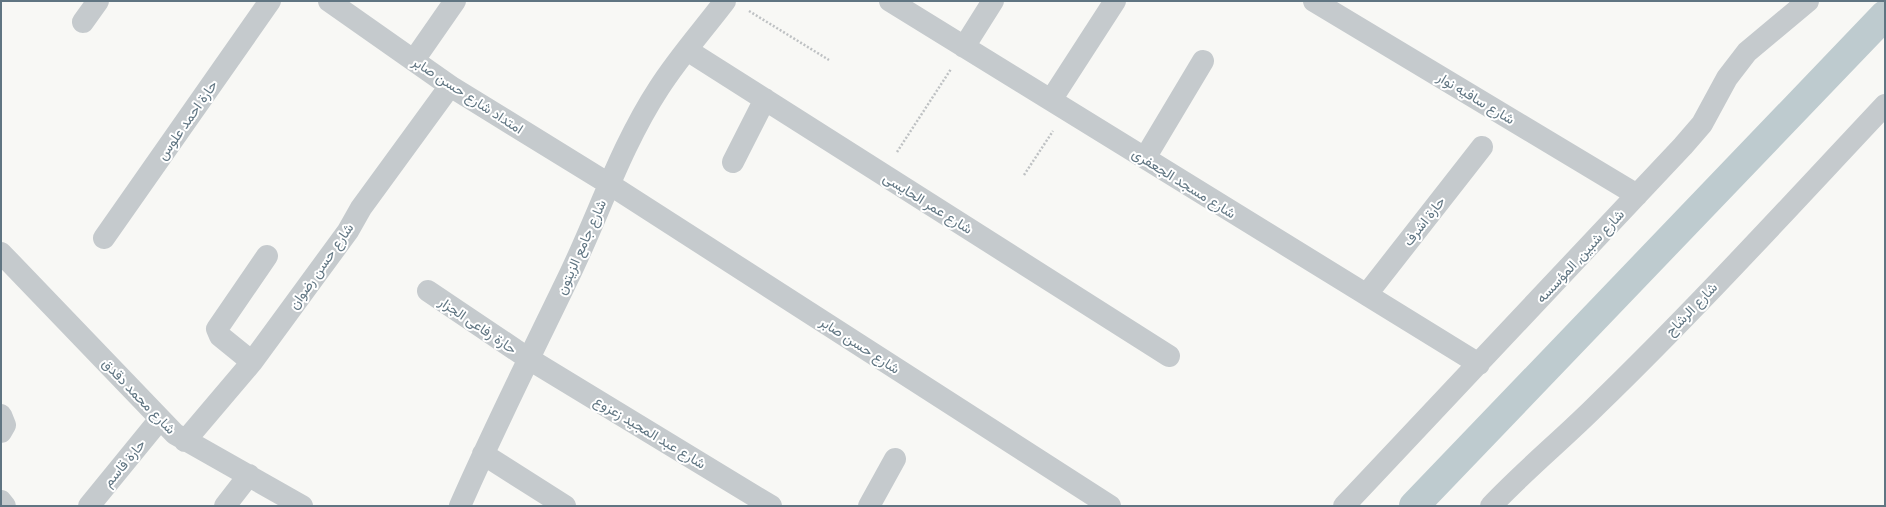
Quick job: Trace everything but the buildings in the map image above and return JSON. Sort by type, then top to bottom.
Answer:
[{"type":"street","points":[[83,22],[98,1]]},
{"type":"street","name":"حارة احمد علوس","points":[[104,238],[270,1]]},
{"type":"street","name":"امتداد شارع حسن صابر","points":[[329,1],[450,86],[609,184]]},
{"type":"street","points":[[414,60],[455,1]]},
{"type":"street","name":"شارع جامع الزيتون","points":[[460,506],[483,454],[576,262],[609,184],[630,140],[659,88],[725,1]]},
{"type":"street","name":"شارع مسجد الجعفرى","points":[[890,1],[1479,364]]},
{"type":"street","points":[[964,47],[993,1]]},
{"type":"street","points":[[1059,105],[1115,1]]},
{"type":"street","name":"شارع سافيه نوار","points":[[1314,1],[1637,195]]},
{"type":"street","name":"شارع شبين, المؤسسه","points":[[1344,506],[1479,364],[1702,124],[1727,78],[1747,52],[1808,1]]},
{"type":"street","name":"شارع عمر الحايسى","points":[[687,50],[1169,356]]},
{"type":"street","points":[[1145,158],[1203,61]]},
{"type":"street","name":"شارع حسن رضوان","points":[[185,441],[252,362],[348,230],[361,208],[450,86]]},
{"type":"street","points":[[733,162],[765,99]]},
{"type":"street","name":"شارع الرشاح","points":[[1491,506],[1518,476],[1603,399],[1713,287],[1885,105]]},
{"type":"street","name":"حارة اشرف","points":[[1367,294],[1482,147]]},
{"type":"street","name":"شارع حسن صابر","points":[[609,184],[1110,506]]},
{"type":"street","name":"شارع محمد دقدق","points":[[1,253],[175,434],[302,506]]},
{"type":"street","points":[[252,362],[220,336],[217,329],[267,256]]},
{"type":"street","name":"حارة رفاعى الجزار","points":[[428,291],[529,359]]},
{"type":"street","name":"شارع عبد المجيد زعزوع","points":[[529,359],[770,506]]},
{"type":"street","points":[[1,415],[5,425],[1,432]]},
{"type":"street","name":"حارة قاسم","points":[[89,506],[160,419]]},
{"type":"street","points":[[483,454],[564,506]]},
{"type":"street","points":[[869,506],[895,459]]},
{"type":"street","points":[[225,506],[249,476]]},
{"type":"street","points":[[1,501],[5,506]]},
{"type":"path","points":[[747,9],[829,60]]},
{"type":"path","points":[[883,174],[964,47]]},
{"type":"path","points":[[1024,176],[1059,105]]},
{"type":"waterway","points":[[1414,506],[1885,15]]}]
